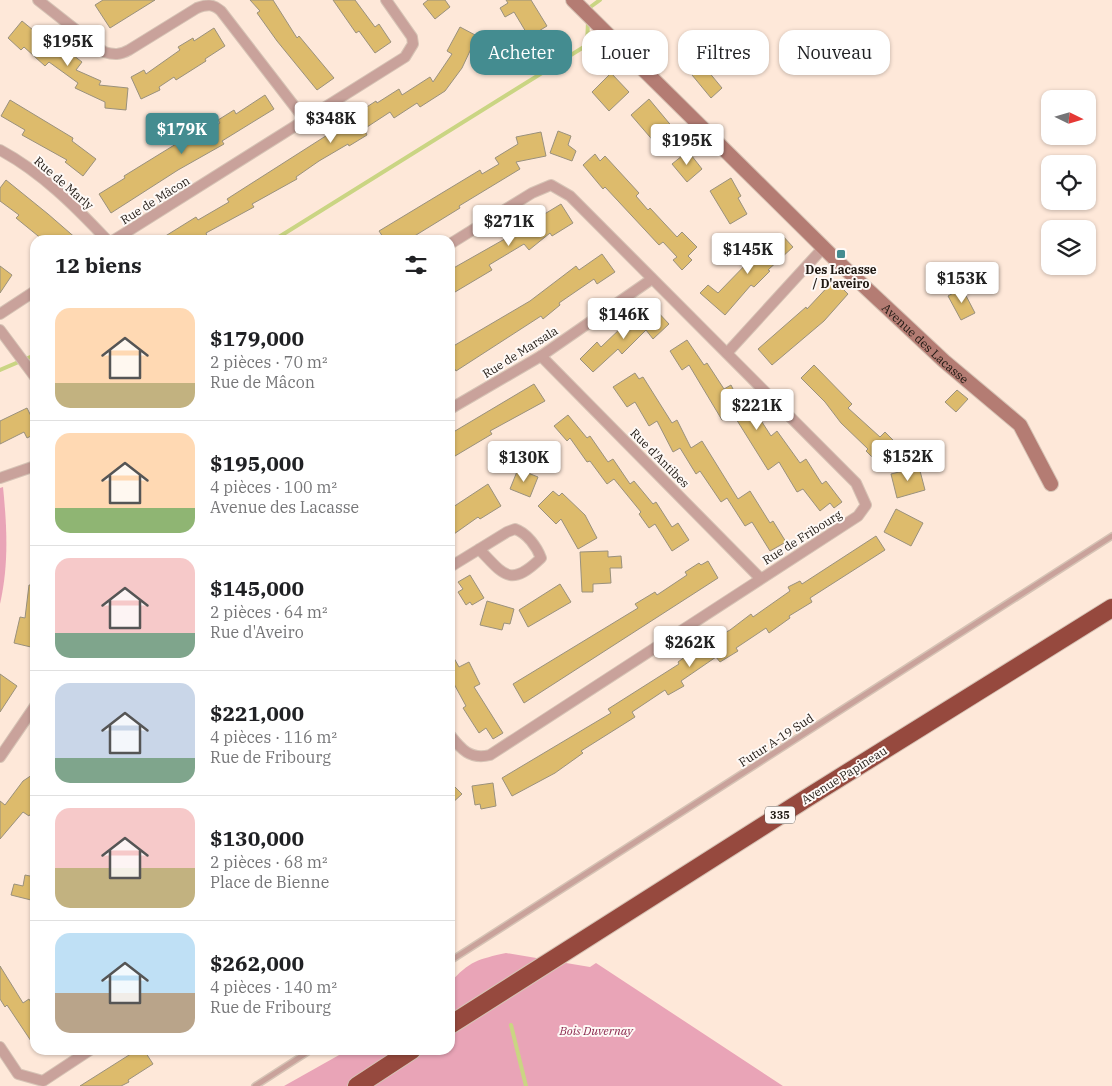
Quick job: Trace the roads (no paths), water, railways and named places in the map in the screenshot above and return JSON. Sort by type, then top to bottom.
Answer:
[{"type":"highway","name":"Avenue Papineau","points":[[455,1022],[807,798],[1112,608]]},
{"type":"highway","points":[[357,1086],[404,1055]]},
{"type":"street","points":[[38,0],[104,52],[112,55],[121,54],[129,50],[197,8],[206,5],[214,6],[222,11],[305,120]]},
{"type":"street","name":"Rue de Mâcon","points":[[122,235],[405,57],[410,52],[412,37],[386,0]]},
{"type":"street","name":"Avenue des Lacasse","points":[[574,0],[823,248],[944,361],[1020,425],[1051,484]]},
{"type":"street","name":"Rue de Marly","points":[[0,150],[24,165],[62,196],[102,235]]},
{"type":"street","name":"Rue de Fribourg","points":[[455,241],[532,193],[551,185],[570,196],[856,484],[866,505],[858,516],[490,755],[480,758],[467,755],[455,741]]},
{"type":"street","points":[[727,353],[823,248]]},
{"type":"street","name":"Rue de Marsala","points":[[455,406],[541,356],[652,279]]},
{"type":"street","points":[[0,314],[30,294]]},
{"type":"street","points":[[0,330],[30,370]]},
{"type":"street","name":"Rue d'Antibes","points":[[541,356],[760,578]]},
{"type":"street","points":[[0,478],[30,468]]},
{"type":"street","points":[[455,564],[479,549],[516,529],[522,531],[538,549],[541,558],[518,575],[510,576],[501,572],[479,549]]},
{"type":"street","points":[[0,756],[30,713]]},
{"type":"street","points":[[0,1047],[18,1074],[43,1081],[82,1055]]},
{"type":"lane","name":"Futur A-19 Sud","points":[[455,958],[1112,536]]},
{"type":"lane","points":[[255,1086],[304,1055]]},
{"type":"waterway","points":[[588,11],[589,8],[600,0]]},
{"type":"waterway","points":[[282,235],[587,45],[588,21]]},
{"type":"waterway","points":[[0,370],[30,357]]},
{"type":"waterway","points":[[511,1025],[526,1086]]},
{"type":"place","name":"Des Lacasse / D'aveiro","points":[[841,254]]},
{"type":"park label","name":"Bois Duvernay","points":[[596,1030]]}]
